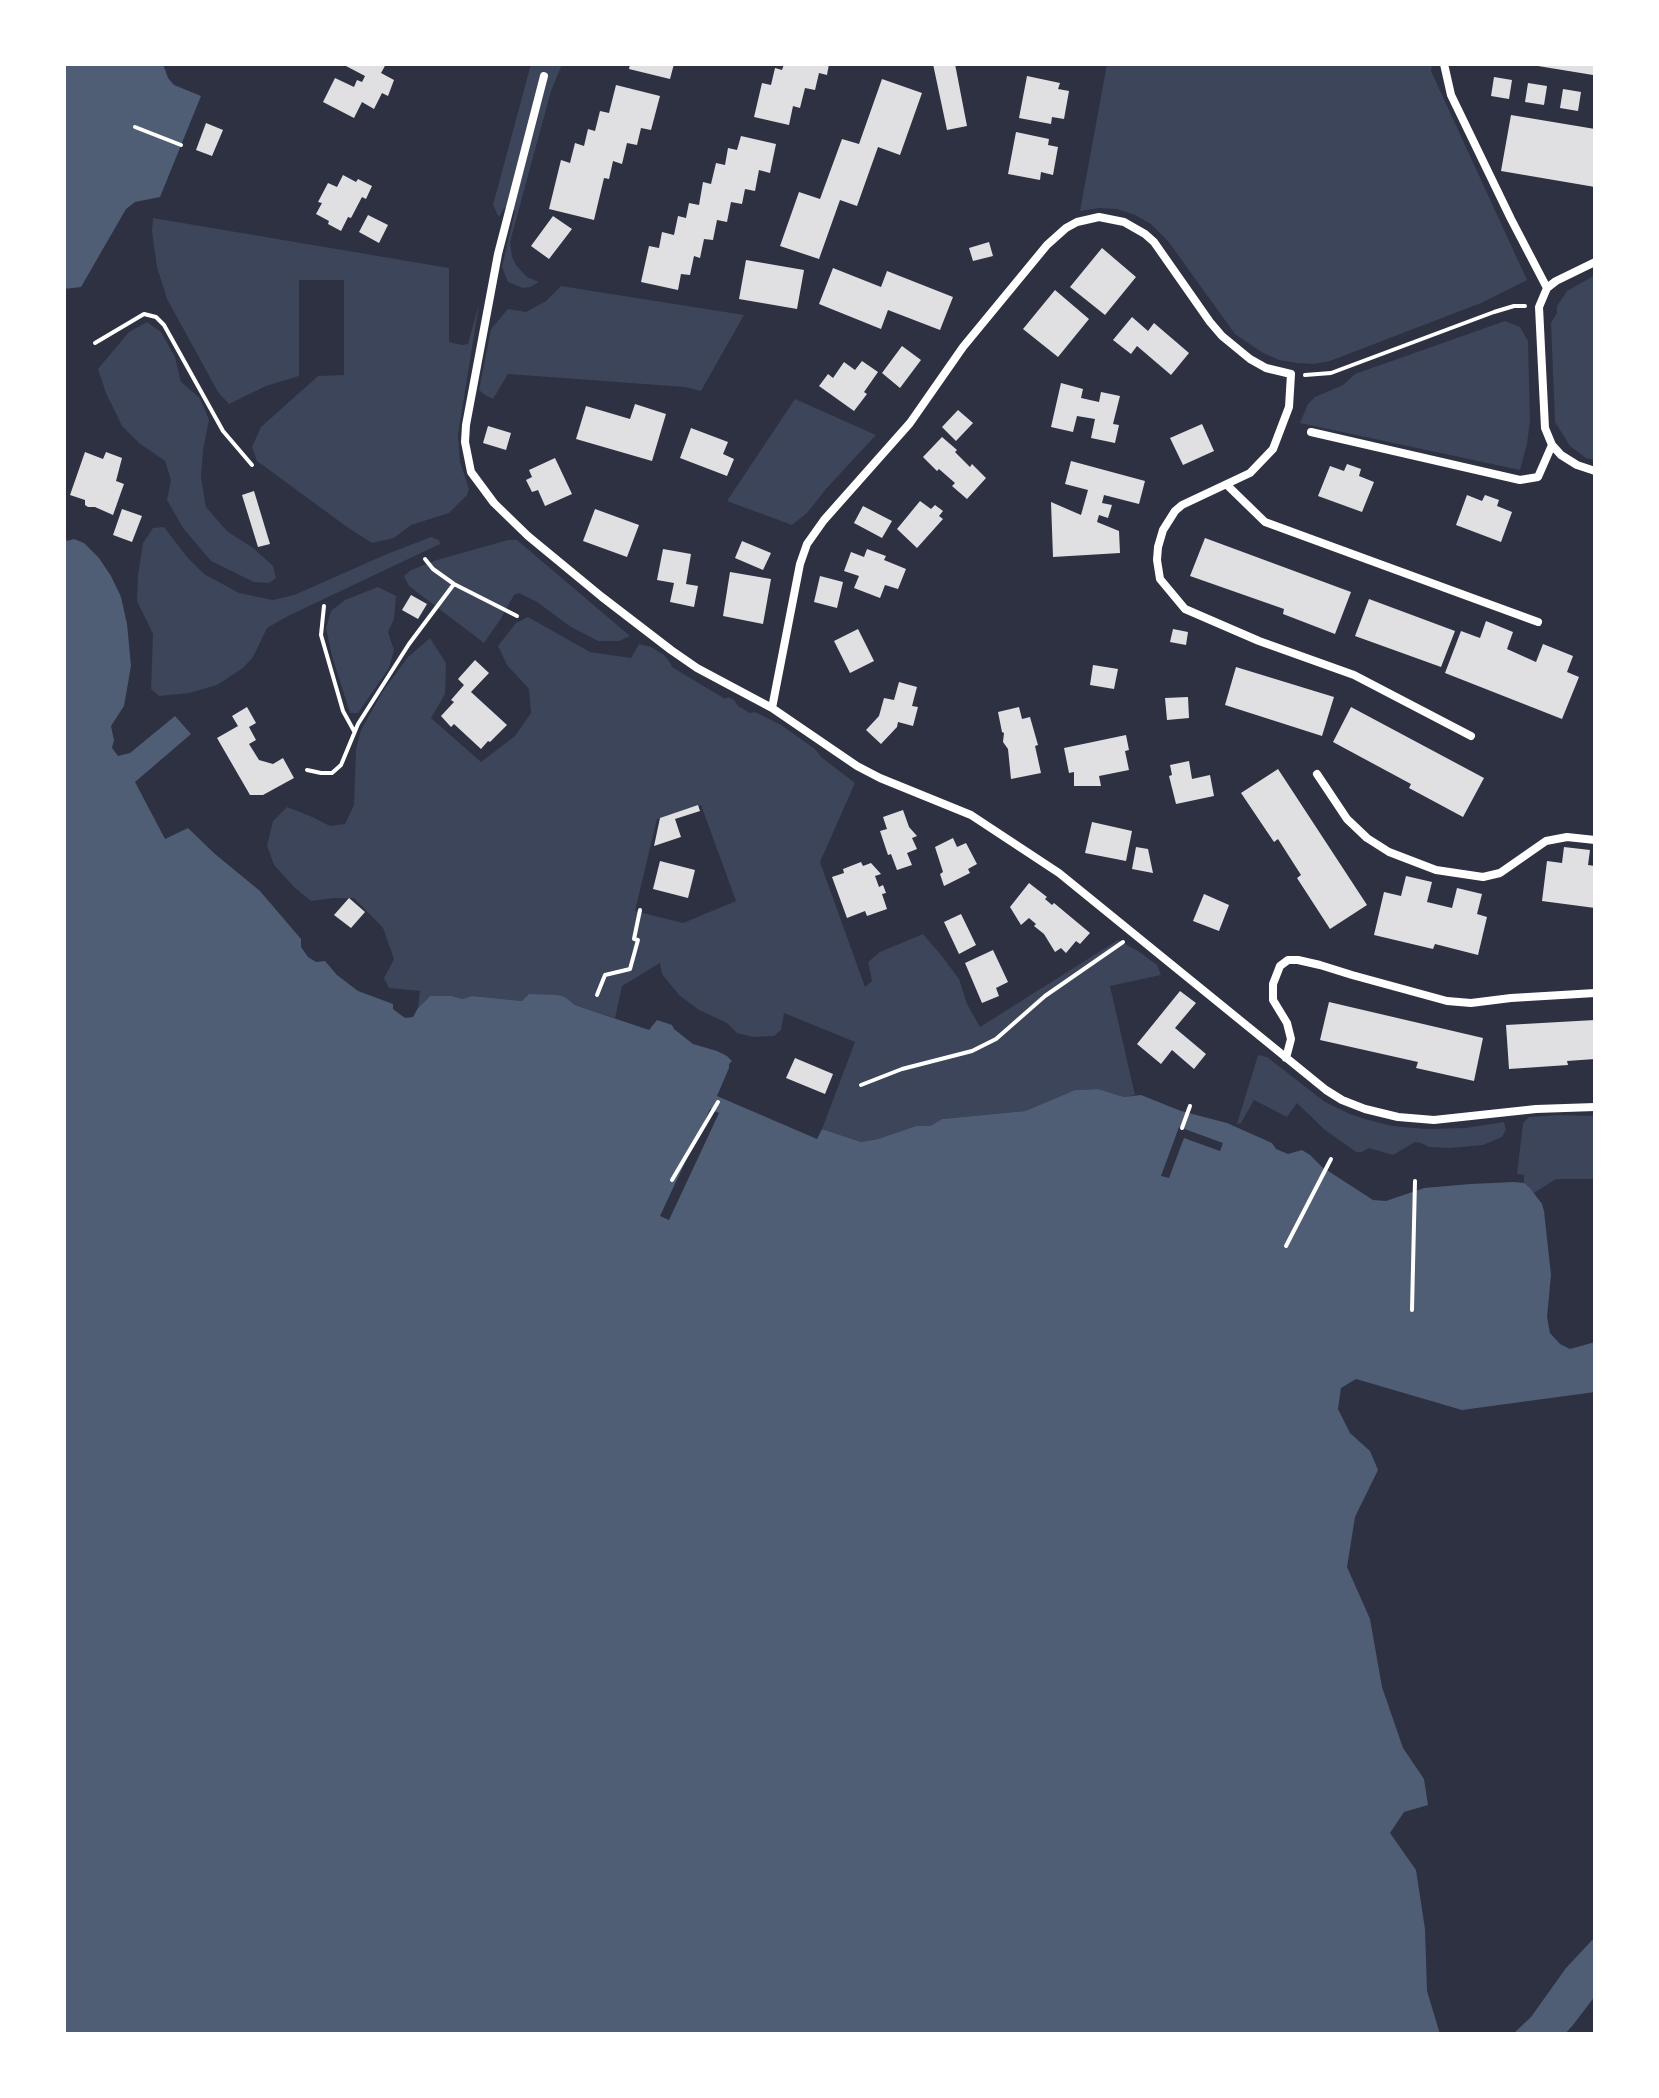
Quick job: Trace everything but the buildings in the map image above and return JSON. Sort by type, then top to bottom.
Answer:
[{"type":"street","points":[[1444,64],[1451,95],[1547,288]]},
{"type":"street","points":[[544,76],[498,254],[466,425],[465,442],[471,472],[494,503],[528,536],[614,606],[697,668],[772,708],[857,766],[971,815],[1059,873],[1342,1100],[1398,1117],[1434,1120],[1536,1109],[1595,1107]]},
{"type":"street","points":[[772,708],[800,564],[807,544],[824,520],[910,423],[963,347],[1047,245],[1066,228],[1088,218],[1099,217],[1124,222],[1145,234],[1222,336],[1258,363],[1277,372],[1291,374],[1289,407],[1273,449],[1250,473],[1175,511],[1163,530],[1158,547],[1160,579],[1185,609],[1259,641],[1354,675],[1471,736]]},
{"type":"street","points":[[1595,262],[1547,288],[1539,307],[1545,428],[1552,445],[1561,455],[1595,471]]},
{"type":"street","points":[[1311,432],[1520,480],[1538,477],[1552,445]]},
{"type":"street","points":[[1227,485],[1265,522],[1538,622]]},
{"type":"street","points":[[1317,774],[1347,819],[1367,838],[1389,852],[1436,870],[1483,877],[1500,873],[1546,841],[1567,837],[1595,840]]},
{"type":"street","points":[[1286,1058],[1291,1039],[1287,1023],[1273,1000],[1273,984],[1280,966],[1288,960],[1320,965],[1447,1001],[1471,1003],[1595,993]]},
{"type":"path","points":[[135,127],[181,145]]},
{"type":"path","points":[[1291,374],[1312,376],[1331,373],[1494,312],[1514,306],[1539,307]]},
{"type":"path","points":[[95,343],[144,314],[156,317],[164,325],[223,431],[252,465]]},
{"type":"path","points":[[425,559],[454,584],[517,616]]},
{"type":"path","points":[[307,770],[332,773],[341,765],[354,731],[409,644],[454,584]]},
{"type":"path","points":[[324,606],[321,635],[343,711],[354,731]]},
{"type":"path","points":[[597,995],[605,975],[630,969],[638,940],[634,939],[640,910]]},
{"type":"path","points":[[861,1085],[902,1069],[972,1051],[996,1039],[1045,996],[1135,935]]},
{"type":"path","points":[[672,1180],[718,1102]]},
{"type":"path","points":[[1182,1128],[1190,1106]]},
{"type":"path","points":[[1286,1246],[1331,1159]]},
{"type":"path","points":[[1412,1310],[1415,1181]]},
{"type":"shaded area","points":[[64,64],[163,64],[174,85],[201,96],[160,197],[135,202],[126,209],[81,287],[64,289]]},
{"type":"shaded area","points":[[531,64],[562,64],[551,91],[510,242],[516,265],[527,277],[539,282],[523,288],[508,282],[502,267],[515,211],[504,208],[499,217],[493,205]]},
{"type":"shaded area","points":[[1107,64],[1432,64],[1431,71],[1527,280],[1481,303],[1330,361],[1297,363],[1263,353],[1235,334],[1168,241],[1151,224],[1117,209],[1080,211]]},
{"type":"shaded area","points":[[153,218],[449,268],[449,342],[468,344],[479,304],[458,435],[460,462],[469,489],[467,495],[449,513],[411,525],[394,538],[372,543],[257,461],[252,447],[261,427],[318,376],[344,375],[344,280],[299,280],[299,376],[266,386],[229,404],[218,392],[167,299],[157,267]]},
{"type":"shaded area","points":[[1595,275],[1595,460],[1586,458],[1570,446],[1555,422],[1551,323],[1567,291]]},
{"type":"shaded area","points":[[561,286],[744,315],[701,391],[685,387],[508,374],[493,399],[485,395],[479,390],[491,329],[508,309],[526,312],[546,301]]},
{"type":"shaded area","points":[[1505,321],[1520,327],[1528,341],[1530,421],[1520,470],[1300,423],[1308,404],[1315,397],[1343,385],[1355,374]]},
{"type":"shaded area","points":[[147,322],[161,332],[175,357],[181,382],[200,398],[209,420],[201,478],[206,507],[227,531],[273,566],[276,578],[269,583],[254,582],[211,561],[183,528],[167,500],[171,480],[165,461],[139,443],[122,426],[106,393],[98,369],[129,332]]},
{"type":"shaded area","points":[[795,399],[876,435],[807,513],[792,525],[727,501]]},
{"type":"shaded area","points":[[164,527],[204,574],[239,593],[273,600],[294,595],[431,537],[439,540],[440,544],[267,628],[253,657],[243,668],[217,685],[189,693],[159,696],[151,689],[153,634],[137,601],[143,543],[153,528]]},
{"type":"shaded area","points":[[64,534],[67,541],[74,539],[84,543],[99,558],[121,597],[131,666],[124,706],[111,726],[112,748],[118,756],[130,753],[175,716],[191,734],[135,782],[165,839],[188,828],[260,891],[301,939],[301,947],[308,957],[316,962],[325,961],[358,991],[393,1004],[393,1009],[405,1018],[413,1017],[430,996],[522,1001],[529,994],[565,997],[575,1005],[649,1030],[657,1020],[672,1025],[693,1044],[717,1051],[732,1061],[717,1096],[817,1139],[822,1129],[861,1142],[878,1139],[916,1126],[930,1126],[942,1119],[1025,1111],[1075,1090],[1098,1089],[1124,1097],[1141,1095],[1181,1111],[1227,1123],[1272,1143],[1276,1149],[1288,1154],[1302,1150],[1373,1200],[1386,1201],[1424,1188],[1470,1184],[1514,1182],[1524,1183],[1530,1188],[1544,1211],[1551,1275],[1547,1317],[1550,1333],[1570,1349],[1595,1342],[1595,1392],[1462,1410],[1356,1379],[1341,1388],[1338,1409],[1350,1433],[1370,1451],[1378,1470],[1355,1517],[1347,1567],[1370,1619],[1382,1687],[1403,1748],[1424,1779],[1428,1805],[1404,1812],[1390,1833],[1416,1870],[1425,1929],[1427,1991],[1440,2034],[64,2034]]},
{"type":"shaded area","points":[[517,540],[630,636],[619,641],[598,641],[519,593],[514,595],[484,643],[409,586],[404,576],[437,560]]},
{"type":"shaded area","points":[[378,587],[396,596],[394,619],[388,632],[394,650],[389,668],[358,713],[350,713],[326,628],[331,611],[345,600]]},
{"type":"shaded area","points":[[528,617],[590,652],[631,658],[639,644],[651,647],[664,655],[672,667],[725,699],[728,697],[750,713],[755,712],[781,725],[855,783],[820,862],[865,987],[872,981],[868,962],[880,952],[923,934],[959,979],[967,1004],[980,1027],[1118,940],[1157,965],[1161,975],[1110,986],[1135,1095],[1124,1097],[1098,1089],[1075,1090],[1025,1111],[942,1119],[930,1126],[916,1126],[861,1142],[822,1129],[855,1042],[784,1013],[781,1030],[774,1036],[753,1037],[737,1033],[727,1023],[699,1010],[679,995],[662,974],[660,963],[622,986],[615,1018],[575,1005],[565,997],[522,1001],[430,996],[418,1008],[420,991],[389,988],[384,978],[394,959],[383,928],[354,898],[311,901],[295,888],[274,865],[267,846],[273,821],[287,807],[330,826],[345,824],[354,805],[356,749],[361,730],[383,691],[408,657],[430,638],[446,663],[445,694],[431,718],[481,762],[515,736],[531,713],[529,689],[507,665],[498,646],[516,623]],"holes":[[[701,805],[736,901],[683,923],[635,911],[657,819]]]},
{"type":"shaded area","points":[[1258,1055],[1267,1057],[1325,1102],[1365,1119],[1392,1126],[1426,1129],[1465,1128],[1504,1122],[1506,1130],[1502,1137],[1483,1145],[1450,1148],[1429,1147],[1415,1142],[1393,1155],[1369,1148],[1356,1152],[1325,1130],[1297,1103],[1287,1117],[1254,1100],[1241,1123],[1237,1124]]},
{"type":"shaded area","points":[[1595,1116],[1595,1179],[1556,1179],[1534,1193],[1524,1183],[1524,1175],[1517,1174],[1523,1123],[1529,1117]]},
{"type":"shaded area","points":[[1595,1937],[1595,1996],[1573,2025],[1565,2034],[1513,2034],[1531,2017],[1566,1968]]},
{"type":"pier","points":[[710,1109],[719,1113],[669,1220],[660,1216]]},
{"type":"pier","points":[[1179,1127],[1223,1143],[1220,1151],[1184,1138],[1169,1178],[1161,1176]]}]
